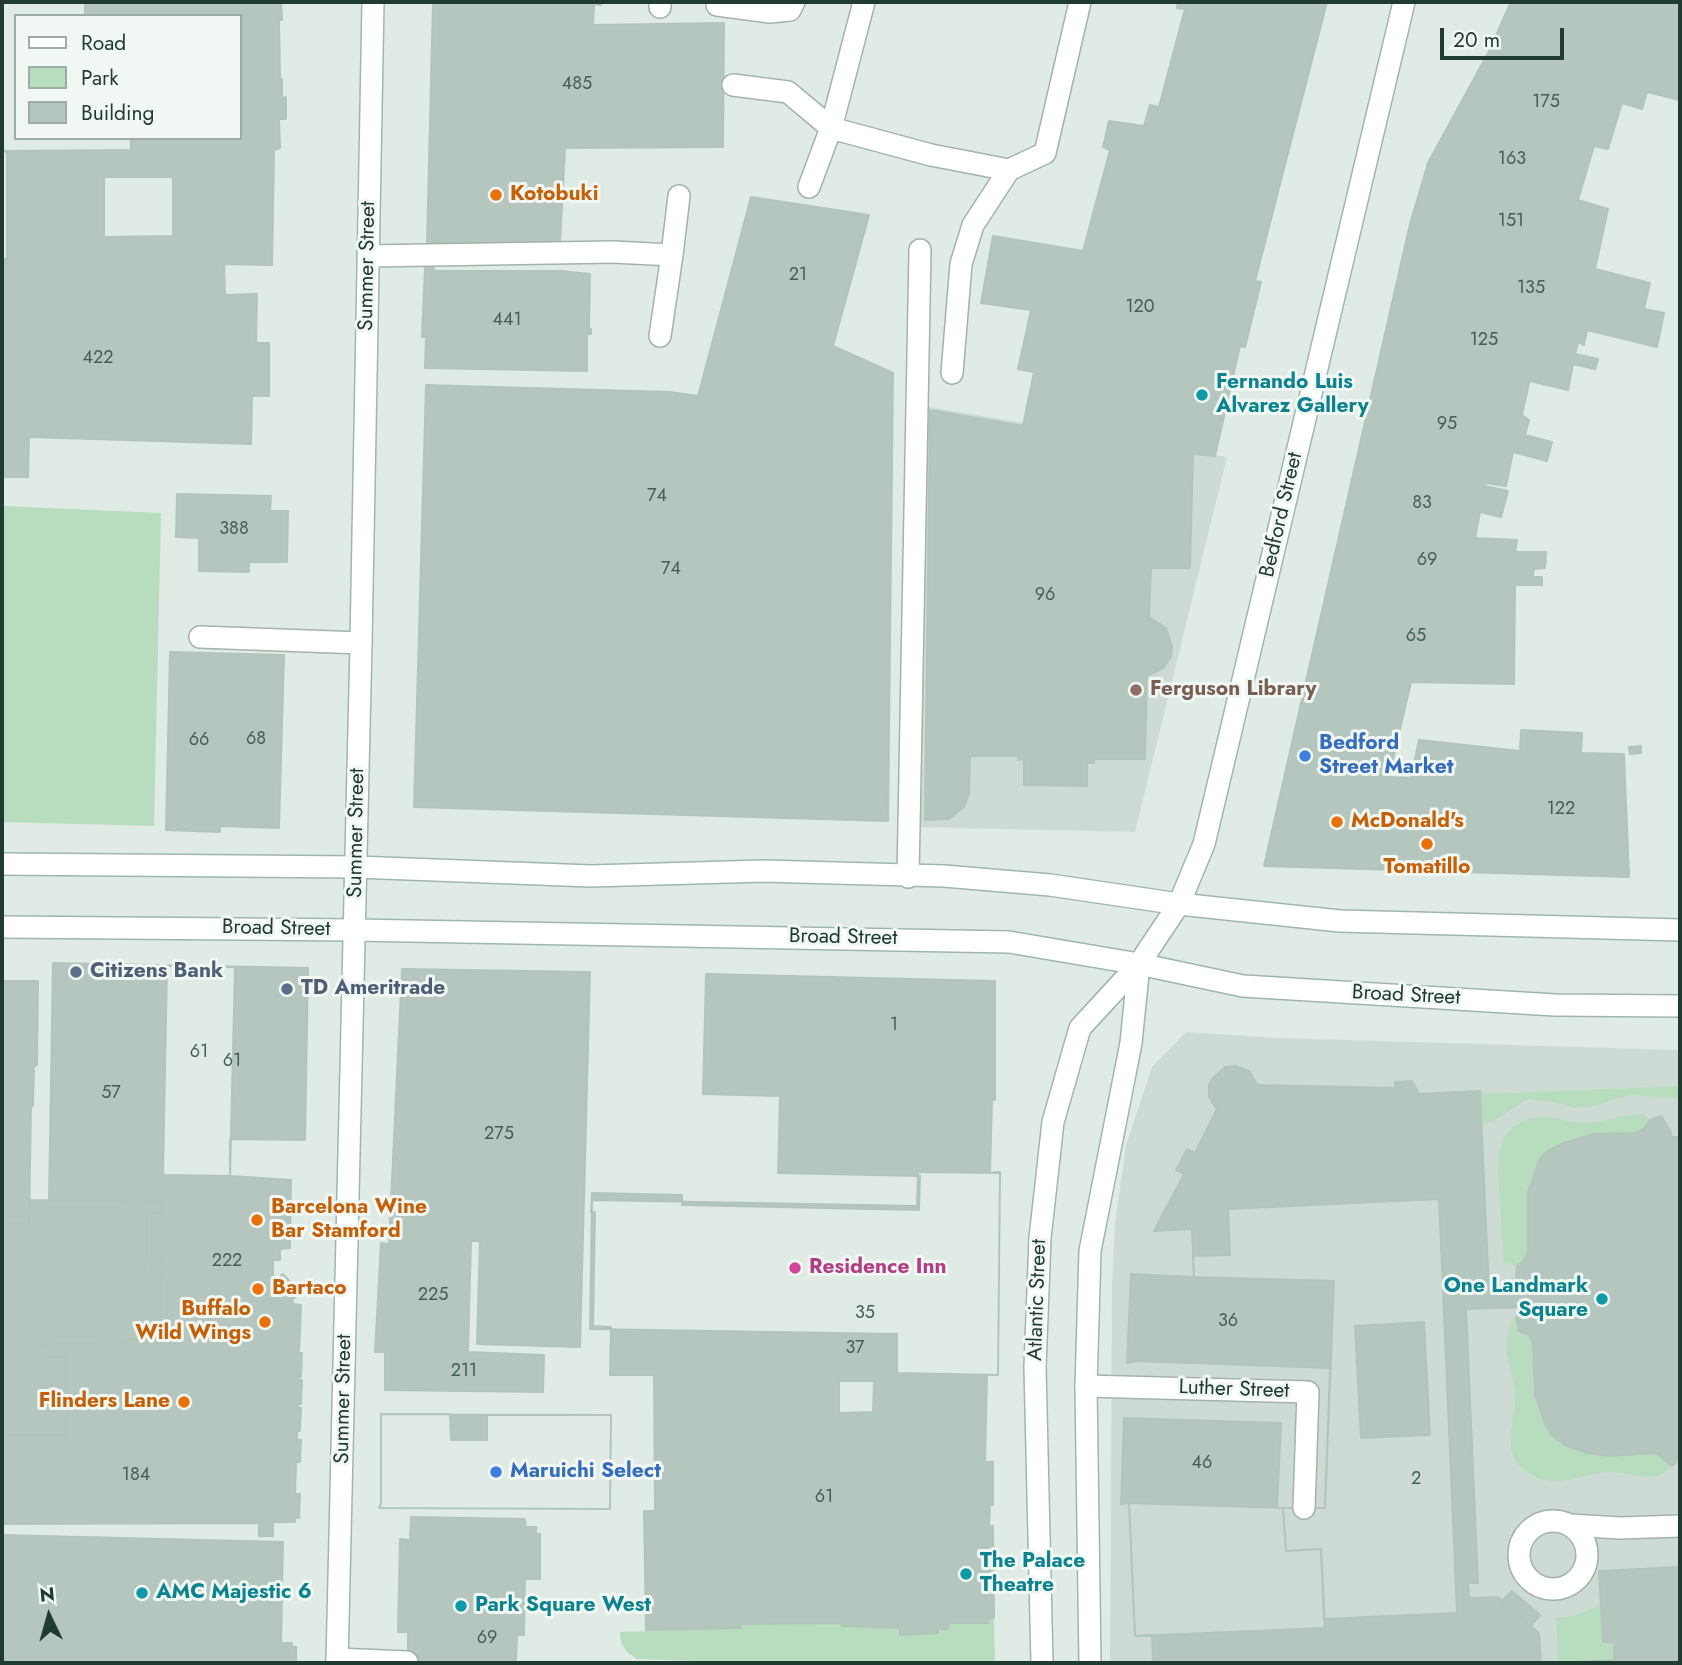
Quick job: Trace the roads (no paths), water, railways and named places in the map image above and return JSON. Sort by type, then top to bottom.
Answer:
[{"type":"main road","name":"Summer Street","points":[[337,1661],[355,930],[373,2]]},
{"type":"main road","points":[[717,5],[770,12],[790,10],[794,2]]},
{"type":"main road","points":[[809,187],[831,128],[864,2]]},
{"type":"main road","points":[[952,373],[961,264],[973,225],[1009,170],[1045,153],[1080,2]]},
{"type":"main road","name":"Bedford Street","points":[[1180,904],[1204,844],[1404,2]]},
{"type":"main road","points":[[733,85],[788,92],[831,128],[931,155],[1009,170]]},
{"type":"main road","points":[[660,336],[679,196]]},
{"type":"main road","points":[[908,877],[920,250]]},
{"type":"main road","points":[[369,256],[613,252],[672,255]]},
{"type":"main road","points":[[200,637],[361,643]]},
{"type":"main road","points":[[2,864],[356,867],[591,876],[763,871],[944,876],[1051,885],[1180,904],[1340,921],[1680,930]]},
{"type":"main road","name":"Atlantic Street","points":[[1042,1663],[1035,1367],[1040,1238],[1053,1122],[1080,1028],[1139,964],[1180,904]]},
{"type":"main road","name":"Broad Street","points":[[2,927],[355,930],[1009,942],[1139,964],[1242,986],[1555,1005],[1680,1006]]},
{"type":"main road","name":"Atlantic Street","points":[[1090,1663],[1086,1386],[1090,1251],[1131,1043],[1139,964]]},
{"type":"main road","name":"Luther Street","points":[[1086,1386],[1308,1392],[1304,1508]]},
{"type":"main road","points":[[1569,1525],[1620,1528],[1680,1526]]},
{"type":"main road","points":[[337,1661],[407,1662]]},
{"type":"place","name":"Kotobuki","points":[[496,195]]},
{"type":"place","name":"Fernando Luis Alvarez Gallery","points":[[1202,395]]},
{"type":"place","name":"Ferguson Library","points":[[1136,690]]},
{"type":"place","name":"Bedford Street Market","points":[[1305,756]]},
{"type":"place","name":"McDonald's","points":[[1337,822]]},
{"type":"place","name":"Tomatillo","points":[[1427,844]]},
{"type":"place","name":"Citizens Bank","points":[[76,972]]},
{"type":"place","name":"TD Ameritrade","points":[[287,989]]},
{"type":"place","name":"Barcelona Wine Bar Stamford","points":[[257,1220]]},
{"type":"place","name":"Residence Inn","points":[[795,1268]]},
{"type":"place","name":"Bartaco","points":[[258,1289]]},
{"type":"place","name":"One Landmark Square","points":[[1602,1299]]},
{"type":"place","name":"Buffalo Wild Wings","points":[[265,1322]]},
{"type":"place","name":"Flinders Lane","points":[[184,1402]]},
{"type":"place","name":"Maruichi Select","points":[[496,1472]]},
{"type":"place","name":"The Palace Theatre","points":[[966,1574]]},
{"type":"place","name":"AMC Majestic 6","points":[[142,1593]]},
{"type":"place","name":"Park Square West","points":[[461,1606]]}]
